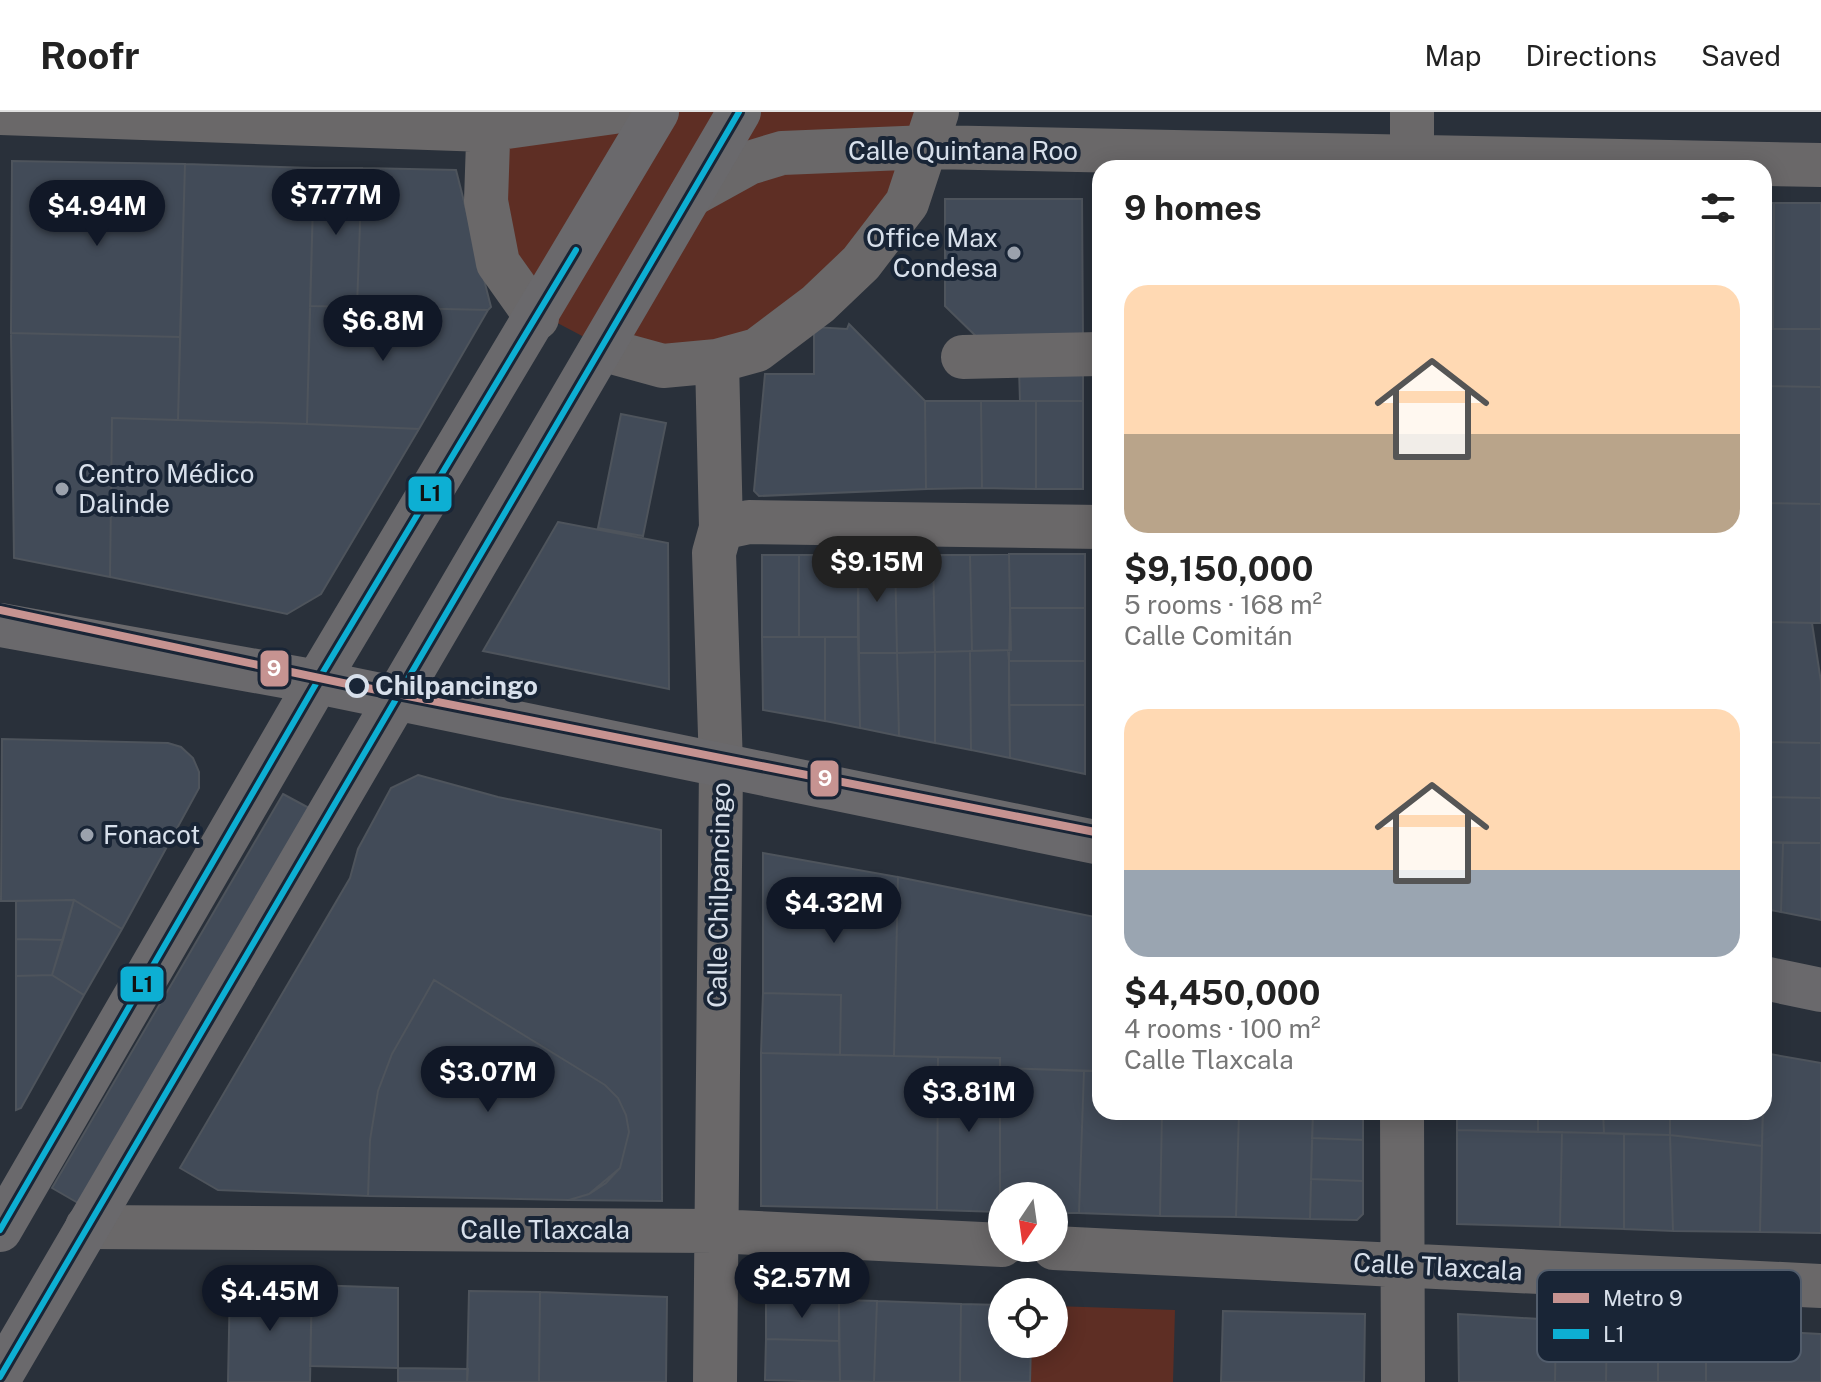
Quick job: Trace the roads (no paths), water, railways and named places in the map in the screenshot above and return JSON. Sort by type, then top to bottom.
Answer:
[{"type":"main road","points":[[2,1224],[317,682],[537,318],[657,112]]},
{"type":"main road","points":[[0,1377],[739,112]]},
{"type":"main road","points":[[0,625],[317,682],[1092,841]]},
{"type":"main road","points":[[1772,980],[1821,990]]},
{"type":"street","points":[[0,113],[487,121],[614,112]]},
{"type":"street","points":[[1412,112],[1412,160]]},
{"type":"street","points":[[487,121],[486,201],[498,263],[537,318]]},
{"type":"street","points":[[601,349],[663,366],[717,361],[757,350],[818,304],[861,263],[907,203],[932,130]]},
{"type":"street","name":"Calle Quintana Roo","points":[[691,195],[749,163],[782,153],[932,130],[1119,160]]},
{"type":"street","name":"Calle Quintana Roo","points":[[1772,165],[1821,165]]},
{"type":"street","points":[[963,357],[1092,354]]},
{"type":"street","name":"Calle Chilpancingo","points":[[715,1382],[721,765],[714,553],[721,528],[717,361]]},
{"type":"street","points":[[721,528],[749,522],[1092,527]]},
{"type":"street","points":[[1402,1120],[1403,1382]]},
{"type":"street","name":"Calle Tlaxcala","points":[[87,1227],[715,1231],[988,1244]]},
{"type":"street","name":"Calle Tlaxcala","points":[[1068,1249],[1537,1272]]},
{"type":"street","name":"Calle Tlaxcala","points":[[1801,1285],[1821,1286]]},
{"type":"metro line","name":"9","points":[[0,610],[357,686],[1092,831]]},
{"type":"place","name":"Office Max Condesa","points":[[1014,253]]},
{"type":"place","name":"Centro Médico Dalinde","points":[[62,489]]},
{"type":"place","name":"Chilpancingo","points":[[357,686]]},
{"type":"place","name":"Fonacot","points":[[87,835]]}]
